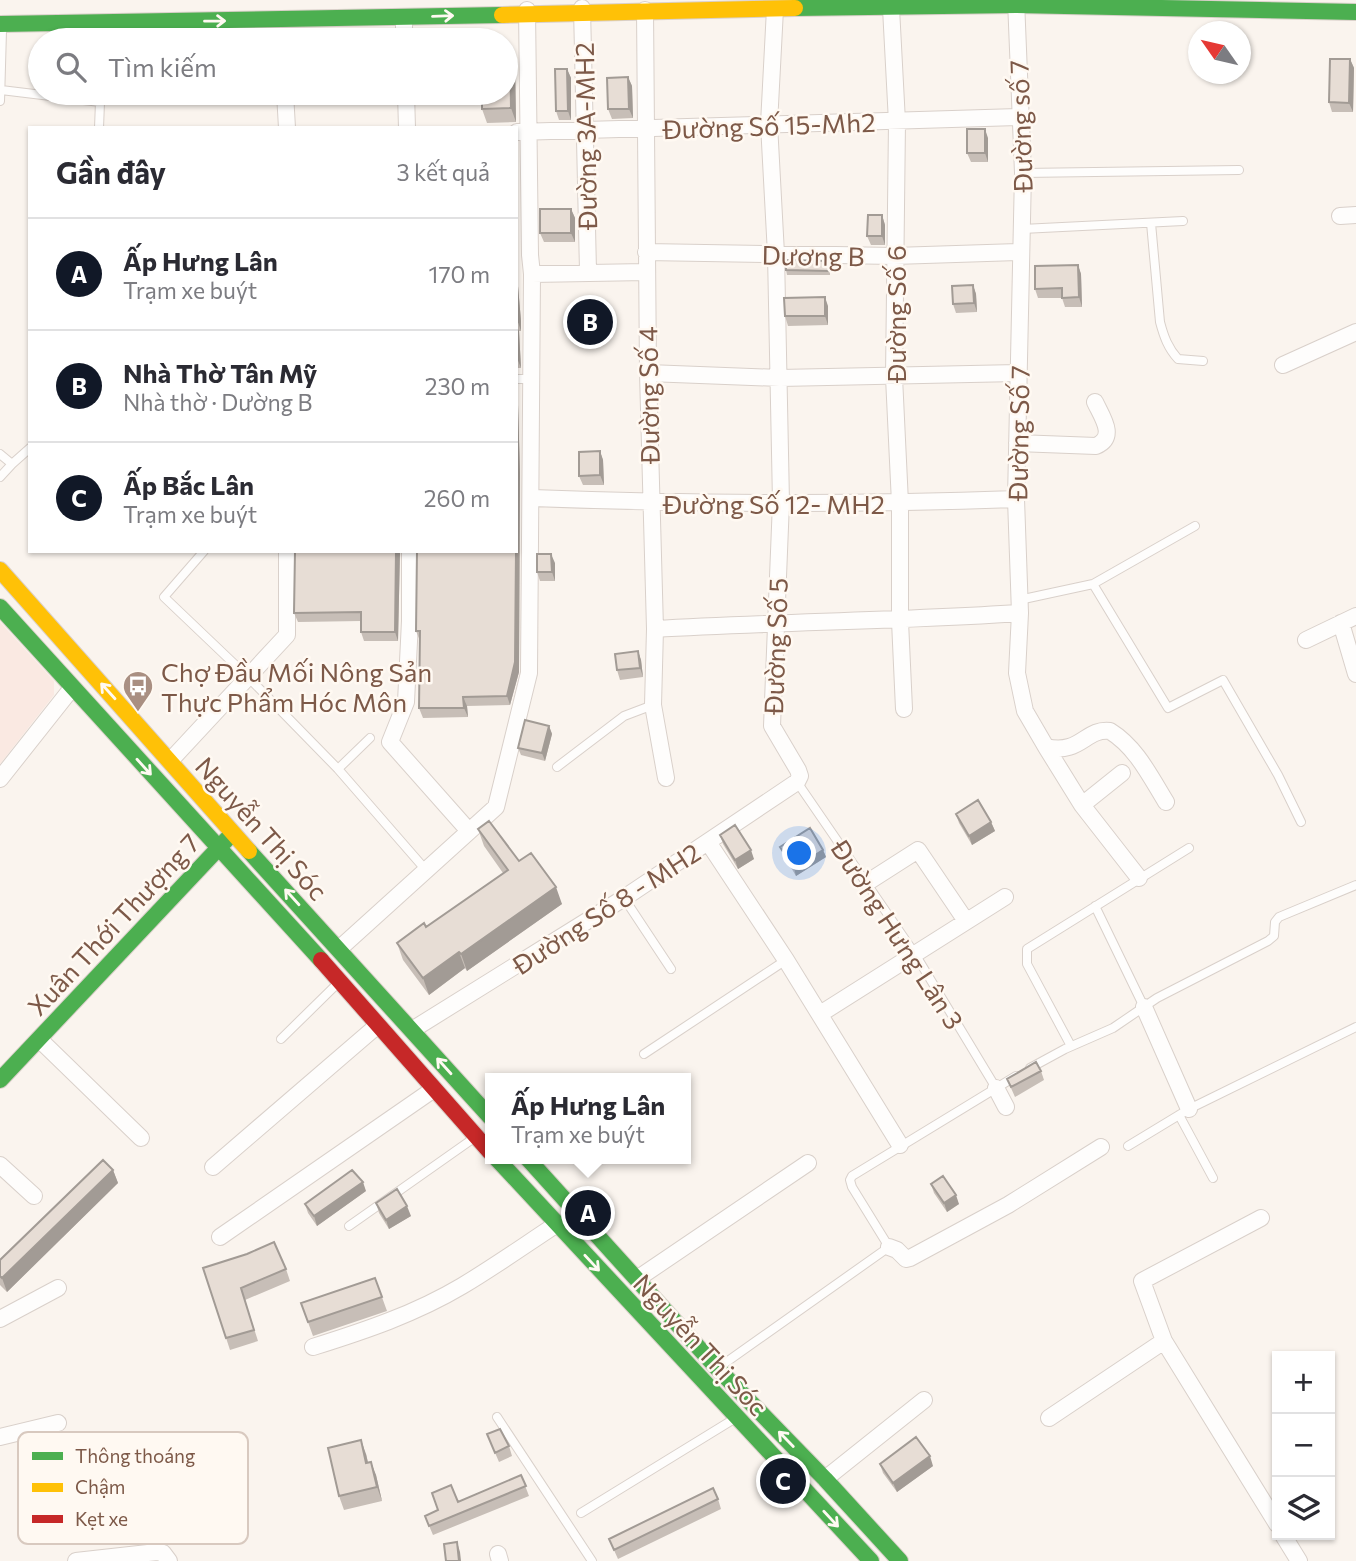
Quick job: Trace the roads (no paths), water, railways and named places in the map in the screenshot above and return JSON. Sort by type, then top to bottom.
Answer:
[{"type":"main road","points":[[1,24],[282,25],[404,18],[527,6],[645,10],[775,9],[891,8],[1016,2],[1356,12]]},
{"type":"main road","name":"Nguyễn Thị Sóc","points":[[0,570],[485,1111]]},
{"type":"main road","name":"Nguyễn Thị Sóc","points":[[0,607],[340,981],[485,1147]]},
{"type":"main road","name":"Xuân Thới Thượng 7","points":[[0,1080],[233,833]]},
{"type":"main road","name":"Nguyễn Thị Sóc","points":[[501,1164],[871,1561]]},
{"type":"main road","name":"Nguyễn Thị Sóc","points":[[533,1164],[717,1368],[900,1561]]},
{"type":"street","name":"Đường số 7","points":[[1016,2],[1023,173],[1021,252]]},
{"type":"street","points":[[339,949],[496,807],[529,673],[532,498],[524,379],[532,274],[523,256],[522,132],[527,6]]},
{"type":"street","name":"Đường 3A-MH2","points":[[582,6],[588,271]]},
{"type":"street","name":"Đường Số 6","points":[[891,8],[897,122],[894,377],[900,503],[900,621],[904,709]]},
{"type":"street","points":[[775,9],[769,124],[776,254]]},
{"type":"street","name":"Đường Số 4","points":[[645,10],[646,272],[655,629],[653,705],[666,778]]},
{"type":"street","points":[[404,18],[404,28]]},
{"type":"street","points":[[285,105],[286,126]]},
{"type":"street","points":[[406,105],[407,126]]},
{"type":"street","name":"Đường Số 15-Mh2","points":[[522,132],[1021,117]]},
{"type":"street","name":"Dương B","points":[[646,253],[894,256],[1021,252]]},
{"type":"street","name":"Đường Số 7","points":[[1021,252],[1016,499],[1019,607],[1017,673],[1025,711],[1046,747],[1082,805],[1139,878]]},
{"type":"street","name":"Đường Số 5","points":[[776,254],[781,502],[772,726],[798,770],[800,776],[797,782]]},
{"type":"street","points":[[532,274],[646,272]]},
{"type":"street","points":[[1283,365],[1356,332]]},
{"type":"street","points":[[648,373],[779,378],[1018,373]]},
{"type":"street","points":[[1017,443],[1101,444],[1106,440],[1108,430],[1095,402]]},
{"type":"street","name":"Đường Số 12- MH2","points":[[532,498],[650,502],[900,503],[1016,499]]},
{"type":"street","points":[[170,761],[287,635],[287,553]]},
{"type":"street","points":[[410,553],[406,702],[390,742],[468,830]]},
{"type":"street","points":[[655,629],[900,621],[1019,607]]},
{"type":"street","points":[[1306,640],[1356,616]]},
{"type":"street","points":[[1340,623],[1356,674]]},
{"type":"street","points":[[0,779],[72,688]]},
{"type":"street","points":[[1046,747],[1064,750],[1104,730],[1110,731],[1130,748],[1142,763],[1166,802]]},
{"type":"street","points":[[1082,805],[1122,774]]},
{"type":"street","name":"Đường Số 8 - MH2","points":[[412,1031],[624,898],[797,782]]},
{"type":"street","points":[[708,842],[786,960],[900,1145]]},
{"type":"street","points":[[868,882],[918,850],[966,921]]},
{"type":"street","points":[[820,1014],[1005,897]]},
{"type":"street","points":[[1143,1007],[1184,1112]]},
{"type":"street","points":[[213,1167],[378,1025]]},
{"type":"street","points":[[38,1039],[141,1138]]},
{"type":"street","points":[[996,1088],[1006,1107]]},
{"type":"street","points":[[220,1237],[434,1089]]},
{"type":"street","points":[[889,1247],[895,1248],[906,1259],[910,1258],[1008,1205],[1101,1147]]},
{"type":"street","points":[[637,1279],[808,1163]]},
{"type":"street","points":[[0,1165],[34,1196]]},
{"type":"street","points":[[1261,1218],[1142,1281],[1164,1341],[1272,1516]]},
{"type":"street","points":[[313,1347],[421,1308],[461,1287],[557,1224]]},
{"type":"street","points":[[0,1319],[58,1288]]},
{"type":"street","points":[[1049,1418],[1164,1341]]},
{"type":"street","points":[[701,1380],[717,1368]]},
{"type":"street","points":[[825,1479],[924,1400]]},
{"type":"street","points":[[21,1432],[58,1423]]},
{"type":"street","points":[[0,1437],[18,1433]]},
{"type":"street","points":[[1286,1540],[1299,1561]]},
{"type":"street","points":[[76,1561],[157,1552],[163,1553],[169,1561]]},
{"type":"lane","points":[[0,101],[1,24]]},
{"type":"lane","points":[[1,90],[28,93]]},
{"type":"lane","points":[[99,126],[100,105]]},
{"type":"lane","points":[[1023,173],[1239,170]]},
{"type":"lane","points":[[1022,229],[1183,221]]},
{"type":"lane","points":[[1152,223],[1160,322],[1164,337],[1178,359],[1203,361]]},
{"type":"lane","points":[[0,477],[28,449]]},
{"type":"lane","points":[[0,454],[12,464]]},
{"type":"lane","points":[[1019,607],[1093,584],[1195,526]]},
{"type":"lane","points":[[202,553],[164,597],[249,678],[338,769],[425,869]]},
{"type":"lane","points":[[1093,584],[1168,708],[1223,680],[1278,775],[1301,822]]},
{"type":"lane","points":[[557,767],[624,716],[653,705]]},
{"type":"lane","points":[[338,769],[370,738]]},
{"type":"lane","name":"Đường Hưng Lân 3","points":[[797,782],[915,954],[996,1088]]},
{"type":"lane","points":[[1071,1046],[1027,964],[1026,955],[1031,945],[1189,848]]},
{"type":"lane","points":[[717,1368],[889,1247],[857,1197],[850,1180],[852,1176],[996,1088],[1071,1046],[1113,1028],[1175,988],[1268,941],[1274,936],[1275,922],[1279,917],[1356,885]]},
{"type":"lane","points":[[624,898],[671,969]]},
{"type":"lane","points":[[1095,906],[1143,1007]]},
{"type":"lane","points":[[644,1055],[786,960]]},
{"type":"lane","points":[[281,1039],[340,981]]},
{"type":"lane","points":[[1128,1146],[1184,1112],[1356,1027]]},
{"type":"lane","points":[[1184,1112],[1213,1178]]},
{"type":"lane","points":[[349,1226],[476,1137]]},
{"type":"lane","points":[[581,1513],[735,1418],[751,1403]]},
{"type":"lane","points":[[498,1417],[592,1561]]},
{"type":"place","name":"Nhà Thờ Tân Mỹ","points":[[590,322]]},
{"type":"place","name":"Chợ Đầu Mối Nông Sản Thực Phẩm Hóc Môn","points":[[138,713]]},
{"type":"place","name":"Ấp Hưng Lân","points":[[588,1213]]},
{"type":"place","name":"Ấp Bắc Lân","points":[[783,1481]]}]
